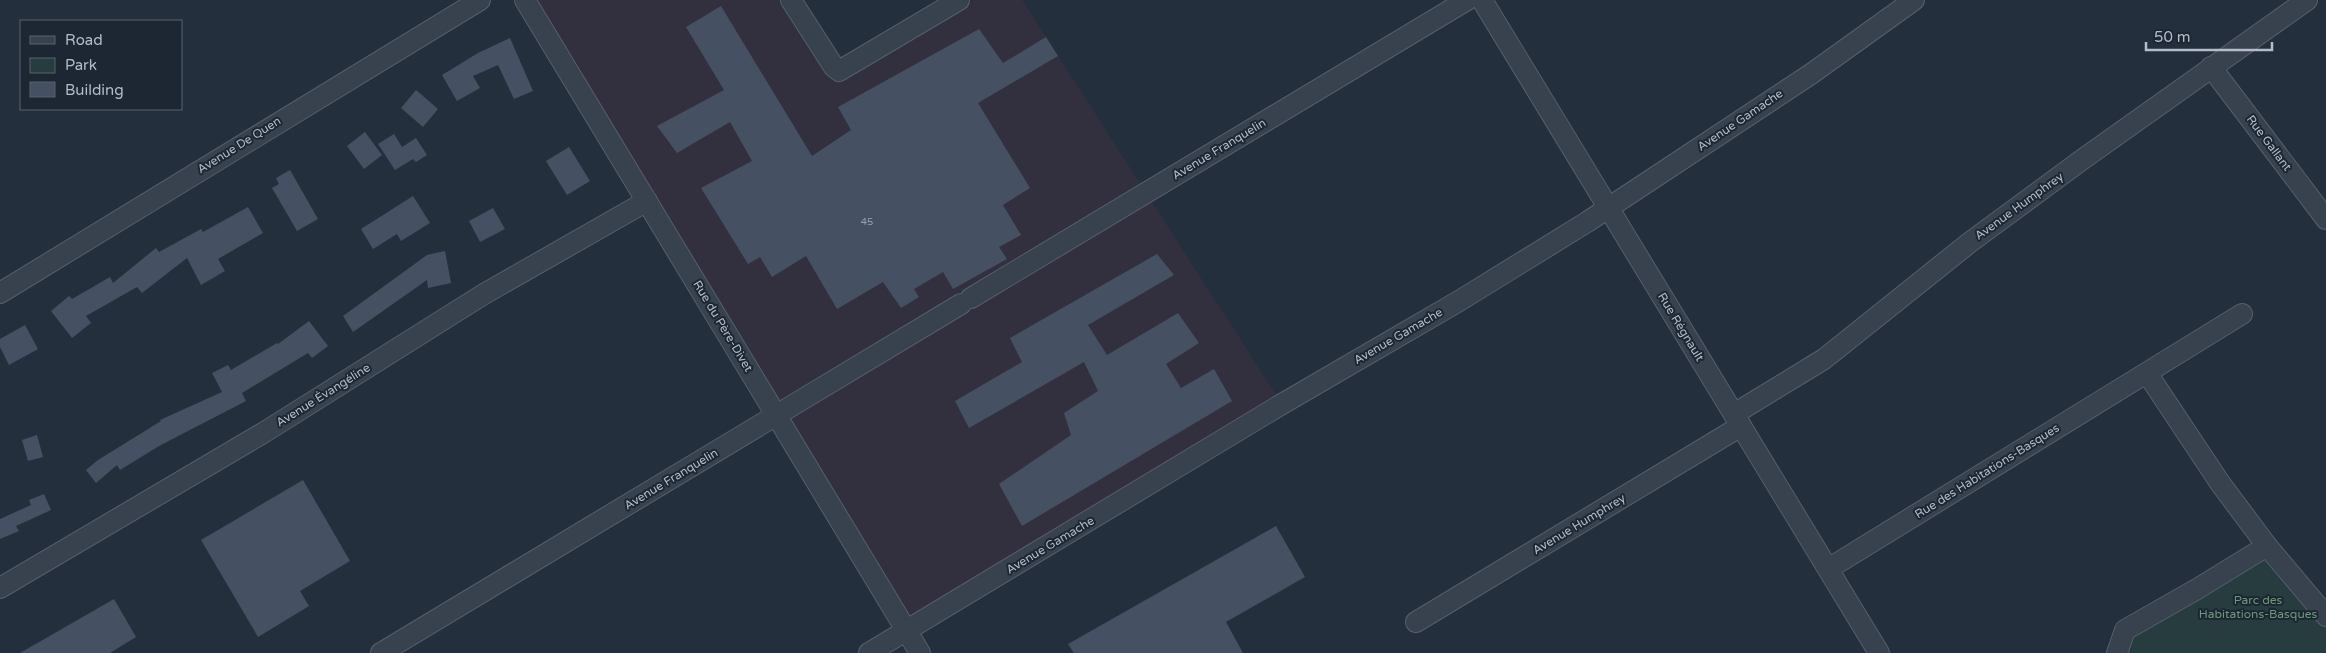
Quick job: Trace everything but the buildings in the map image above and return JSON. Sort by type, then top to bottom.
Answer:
[{"type":"street","name":"Avenue De Quen","points":[[0,293],[480,0]]},
{"type":"street","name":"Rue du Père-Divet","points":[[525,0],[920,653]]},
{"type":"street","points":[[791,0],[834,67],[839,70],[959,0]]},
{"type":"street","name":"Avenue Franquelin","points":[[381,653],[1467,0]]},
{"type":"street","name":"Rue Régnault","points":[[1482,0],[1828,569],[1870,650]]},
{"type":"street","name":"Avenue Gamache","points":[[868,653],[1291,399],[1459,301],[1608,207],[1811,74],[1914,0]]},
{"type":"street","name":"Avenue Humphrey","points":[[1416,622],[1737,420],[1824,359],[1969,243],[2211,67],[2252,41],[2308,0]]},
{"type":"street","name":"Rue Gallant","points":[[2211,67],[2326,220]]},
{"type":"street","name":"Avenue Évangéline","points":[[0,588],[254,438],[484,294],[647,201]]},
{"type":"street","name":"Rue des Habitations-Basques","points":[[1828,569],[2242,314]]},
{"type":"street","points":[[2147,373],[2220,483],[2267,546],[2326,616]]},
{"type":"street","points":[[2117,653],[2125,630],[2197,590],[2267,546]]},
{"type":"shaded area","points":[[525,0],[791,0],[839,70],[975,0],[1022,0],[1282,404],[906,630]]},
{"type":"green space","name":"Parc des Habitations-Basques","points":[[2267,546],[2326,616],[2326,653],[2117,653],[2121,642]]}]
